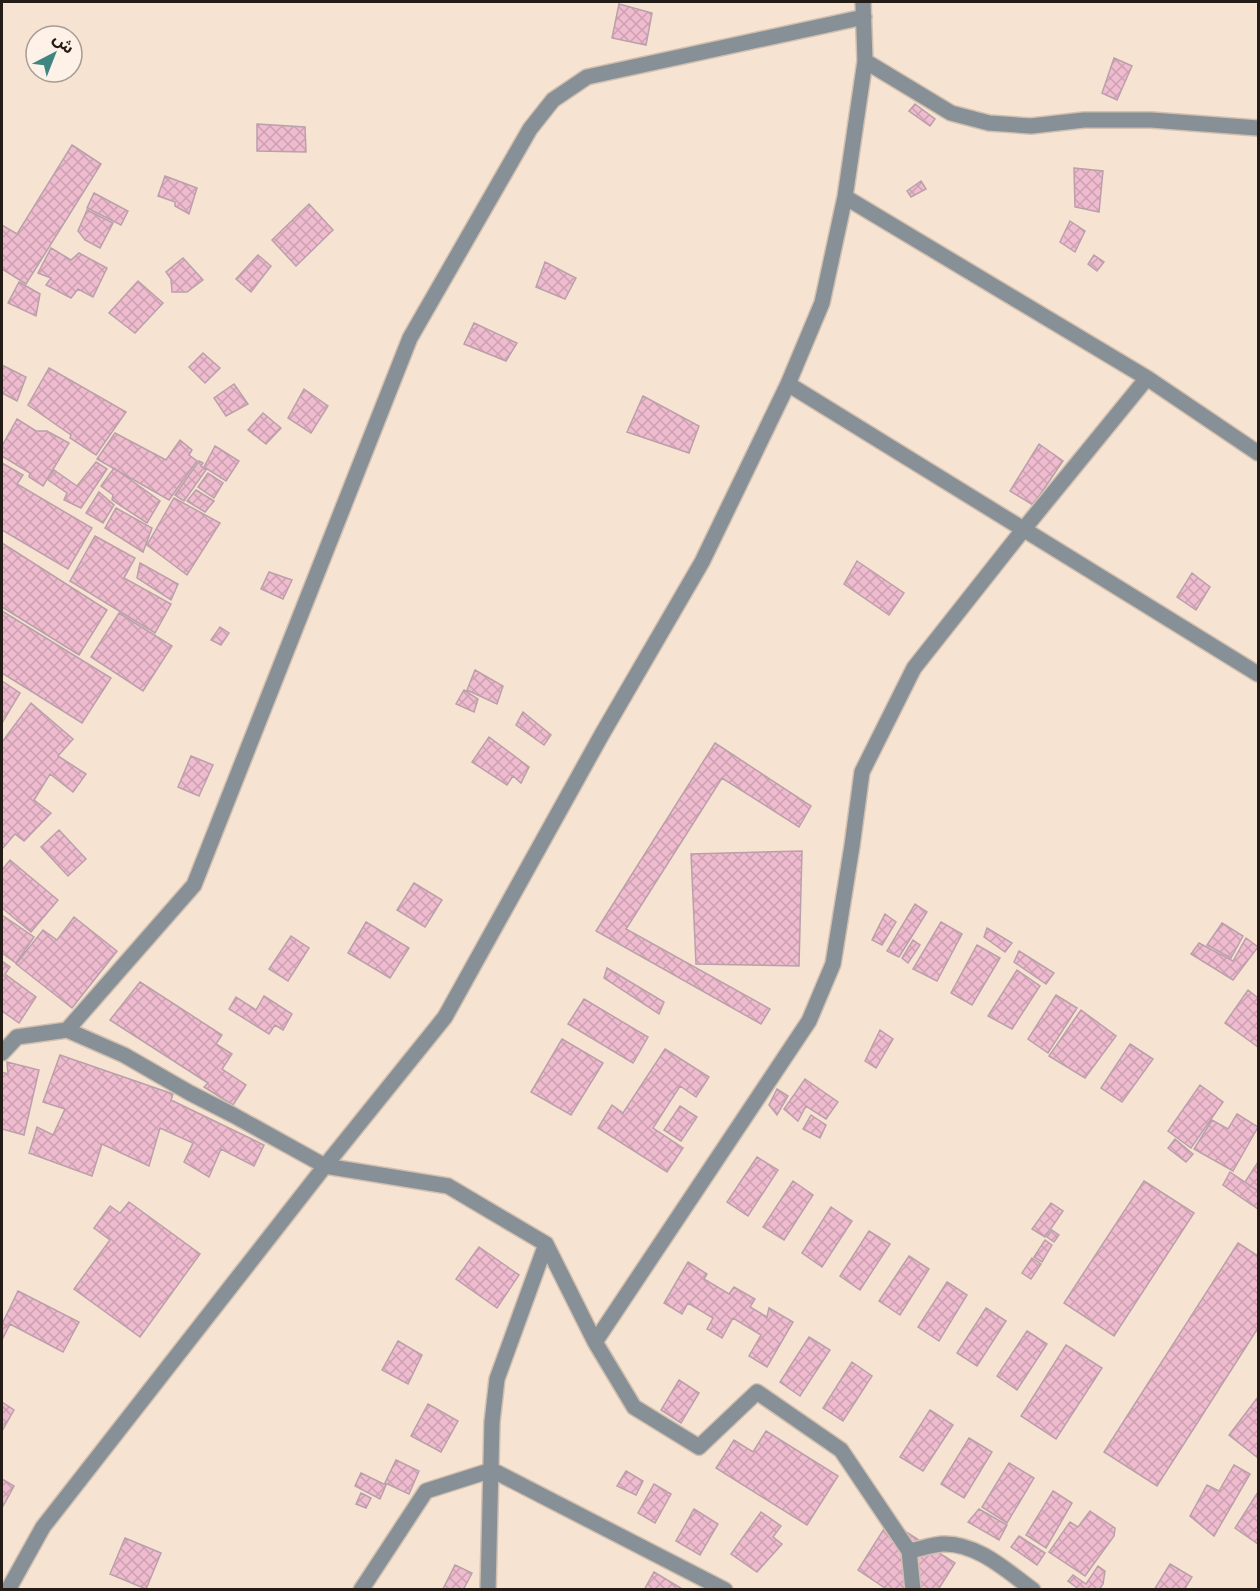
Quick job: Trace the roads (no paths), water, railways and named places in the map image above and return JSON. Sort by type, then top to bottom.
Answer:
[{"type":"street","points":[[8,1590],[43,1527],[324,1166],[445,1017],[601,736],[702,562],[788,384],[822,303],[845,197],[865,61],[864,9],[586,76],[553,100],[530,129],[410,338],[194,885],[67,1030]]},
{"type":"street","points":[[865,61],[951,113],[989,123],[1030,126],[1084,120],[1151,120],[1258,128]]},
{"type":"street","points":[[845,197],[1147,378],[1258,453]]},
{"type":"street","points":[[595,1342],[810,1021],[833,964],[862,772],[915,668],[1023,530],[1147,378]]},
{"type":"street","points":[[788,384],[1258,674]]},
{"type":"street","points":[[2,1053],[17,1036],[67,1030],[124,1055],[324,1166],[448,1186],[546,1244],[595,1342],[634,1407],[699,1448],[757,1392],[841,1449],[909,1551],[912,1590]]},
{"type":"street","points":[[488,1590],[492,1422],[496,1378],[546,1244]]},
{"type":"street","points":[[361,1590],[426,1491],[492,1470],[724,1590]]},
{"type":"street","points":[[909,1551],[943,1544],[962,1546],[990,1558],[1033,1590]]}]
